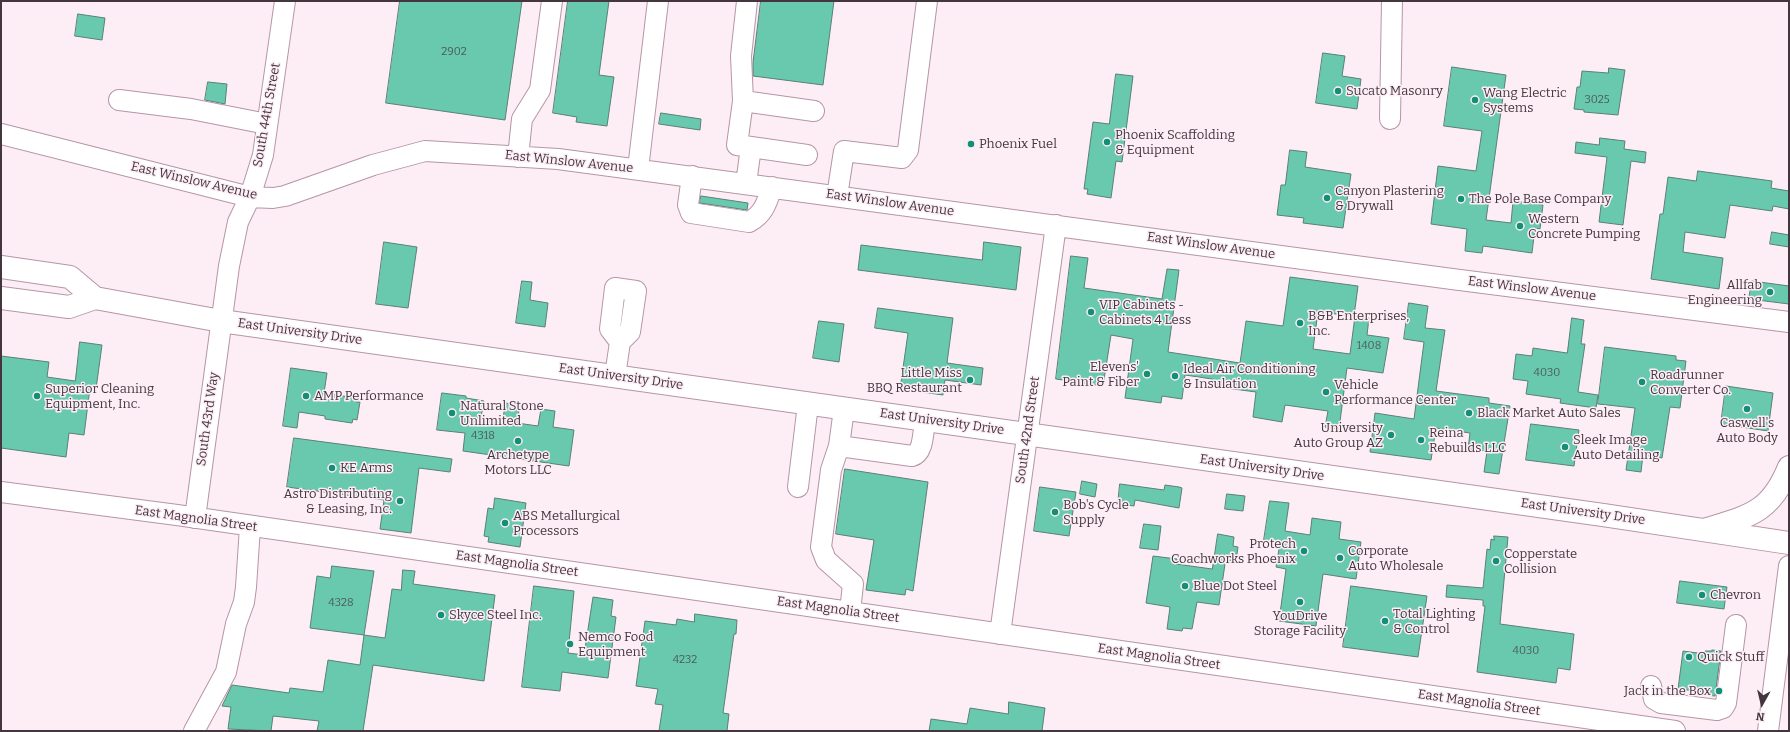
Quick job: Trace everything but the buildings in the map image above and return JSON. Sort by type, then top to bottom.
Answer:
[{"type":"main road","name":"East University Drive","points":[[1,267],[70,277],[95,298]]},
{"type":"main road","name":"East University Drive","points":[[1,298],[69,307],[95,298],[221,321],[1789,543]]},
{"type":"main road","points":[[1,308],[38,303]]},
{"type":"main road","points":[[1704,530],[1746,515],[1764,506],[1774,496],[1784,481],[1789,467]]},
{"type":"street","name":"South 44th Street","points":[[221,321],[229,266],[237,230],[250,197],[263,155],[285,1]]},
{"type":"street","points":[[518,156],[522,119],[540,90],[552,1]]},
{"type":"street","points":[[638,169],[658,1]]},
{"type":"street","points":[[747,1],[741,56],[743,101],[738,145],[807,155]]},
{"type":"street","points":[[837,196],[844,151],[902,158],[908,150],[927,1]]},
{"type":"street","points":[[1390,119],[1392,1]]},
{"type":"street","points":[[119,100],[191,109],[267,124]]},
{"type":"street","points":[[743,101],[814,111]]},
{"type":"street","name":"East Winslow Avenue","points":[[1,134],[250,197],[273,198],[285,196],[373,165],[425,151],[558,159],[1452,279],[1789,322]]},
{"type":"street","points":[[746,184],[751,147]]},
{"type":"street","points":[[692,176],[688,205],[691,213],[700,216],[749,222],[756,218],[764,210],[772,187]]},
{"type":"street","name":"South 42nd Street","points":[[1000,634],[1056,226]]},
{"type":"street","name":"South 43rd Way","points":[[195,518],[221,321]]},
{"type":"street","points":[[615,376],[620,342]]},
{"type":"street","points":[[798,487],[808,404]]},
{"type":"street","points":[[844,409],[838,446],[831,470],[821,546],[826,560],[853,584],[850,612]]},
{"type":"street","points":[[838,446],[912,456],[920,450],[925,420]]},
{"type":"street","name":"East Magnolia Street","points":[[1,492],[195,518],[1674,731]]},
{"type":"street","points":[[194,731],[226,672],[236,624],[244,602],[250,527]]},
{"type":"street","points":[[1768,731],[1789,566]]},
{"type":"street","points":[[1651,686],[1654,698],[1661,703],[1717,710],[1723,708],[1726,703],[1736,625]]},
{"type":"place","name":"Sucato Masonry","points":[[1338,91]]},
{"type":"place","name":"Wang Electric Systems","points":[[1475,100]]},
{"type":"place","name":"Phoenix Scaffolding & Equipment","points":[[1107,142]]},
{"type":"place","name":"Phoenix Fuel","points":[[971,144]]},
{"type":"place","name":"Canyon Plastering & Drywall","points":[[1327,198]]},
{"type":"place","name":"The Pole Base Company","points":[[1461,199]]},
{"type":"place","name":"Western Concrete Pumping","points":[[1520,226]]},
{"type":"place","name":"Allfab Engineering","points":[[1770,292]]},
{"type":"place","name":"VIP Cabinets - Cabinets 4 Less","points":[[1091,312]]},
{"type":"place","name":"B&B Enterprises, Inc.","points":[[1300,323]]},
{"type":"place","name":"Elevens' Paint & Fiber","points":[[1147,374]]},
{"type":"place","name":"Ideal Air Conditioning & Insulation","points":[[1175,376]]},
{"type":"place","name":"Little Miss BBQ Restaurant","points":[[970,380]]},
{"type":"place","name":"Roadrunner Converter Co.","points":[[1642,382]]},
{"type":"place","name":"Vehicle Performance Center","points":[[1326,392]]},
{"type":"place","name":"Superior Cleaning Equipment, Inc.","points":[[37,396]]},
{"type":"place","name":"AMP Performance","points":[[306,396]]},
{"type":"place","name":"Caswell's Auto Body","points":[[1747,409]]},
{"type":"place","name":"Natural Stone Unlimited","points":[[452,413]]},
{"type":"place","name":"Black Market Auto Sales","points":[[1469,413]]},
{"type":"place","name":"University Auto Group AZ","points":[[1391,435]]},
{"type":"place","name":"Reina Rebuilds LLC","points":[[1421,440]]},
{"type":"place","name":"Archetype Motors LLC","points":[[518,441]]},
{"type":"place","name":"Sleek Image Auto Detailing","points":[[1565,447]]},
{"type":"place","name":"KE Arms","points":[[332,468]]},
{"type":"place","name":"Astro Distributing & Leasing, Inc.","points":[[400,501]]},
{"type":"place","name":"Bob's Cycle Supply","points":[[1055,512]]},
{"type":"place","name":"ABS Metallurgical Processors","points":[[505,523]]},
{"type":"place","name":"Protech Coachworks Phoenix","points":[[1304,551]]},
{"type":"place","name":"Corporate Auto Wholesale","points":[[1340,558]]},
{"type":"place","name":"Copperstate Collision","points":[[1496,561]]},
{"type":"place","name":"Blue Dot Steel","points":[[1185,586]]},
{"type":"place","name":"Chevron","points":[[1702,595]]},
{"type":"place","name":"YouDrive Storage Facility","points":[[1300,602]]},
{"type":"place","name":"Skyce Steel Inc.","points":[[441,615]]},
{"type":"place","name":"Total Lighting & Control","points":[[1385,621]]},
{"type":"place","name":"Nemco Food Equipment","points":[[570,644]]},
{"type":"place","name":"Quick Stuff","points":[[1689,657]]},
{"type":"place","name":"Jack in the Box","points":[[1719,691]]}]
